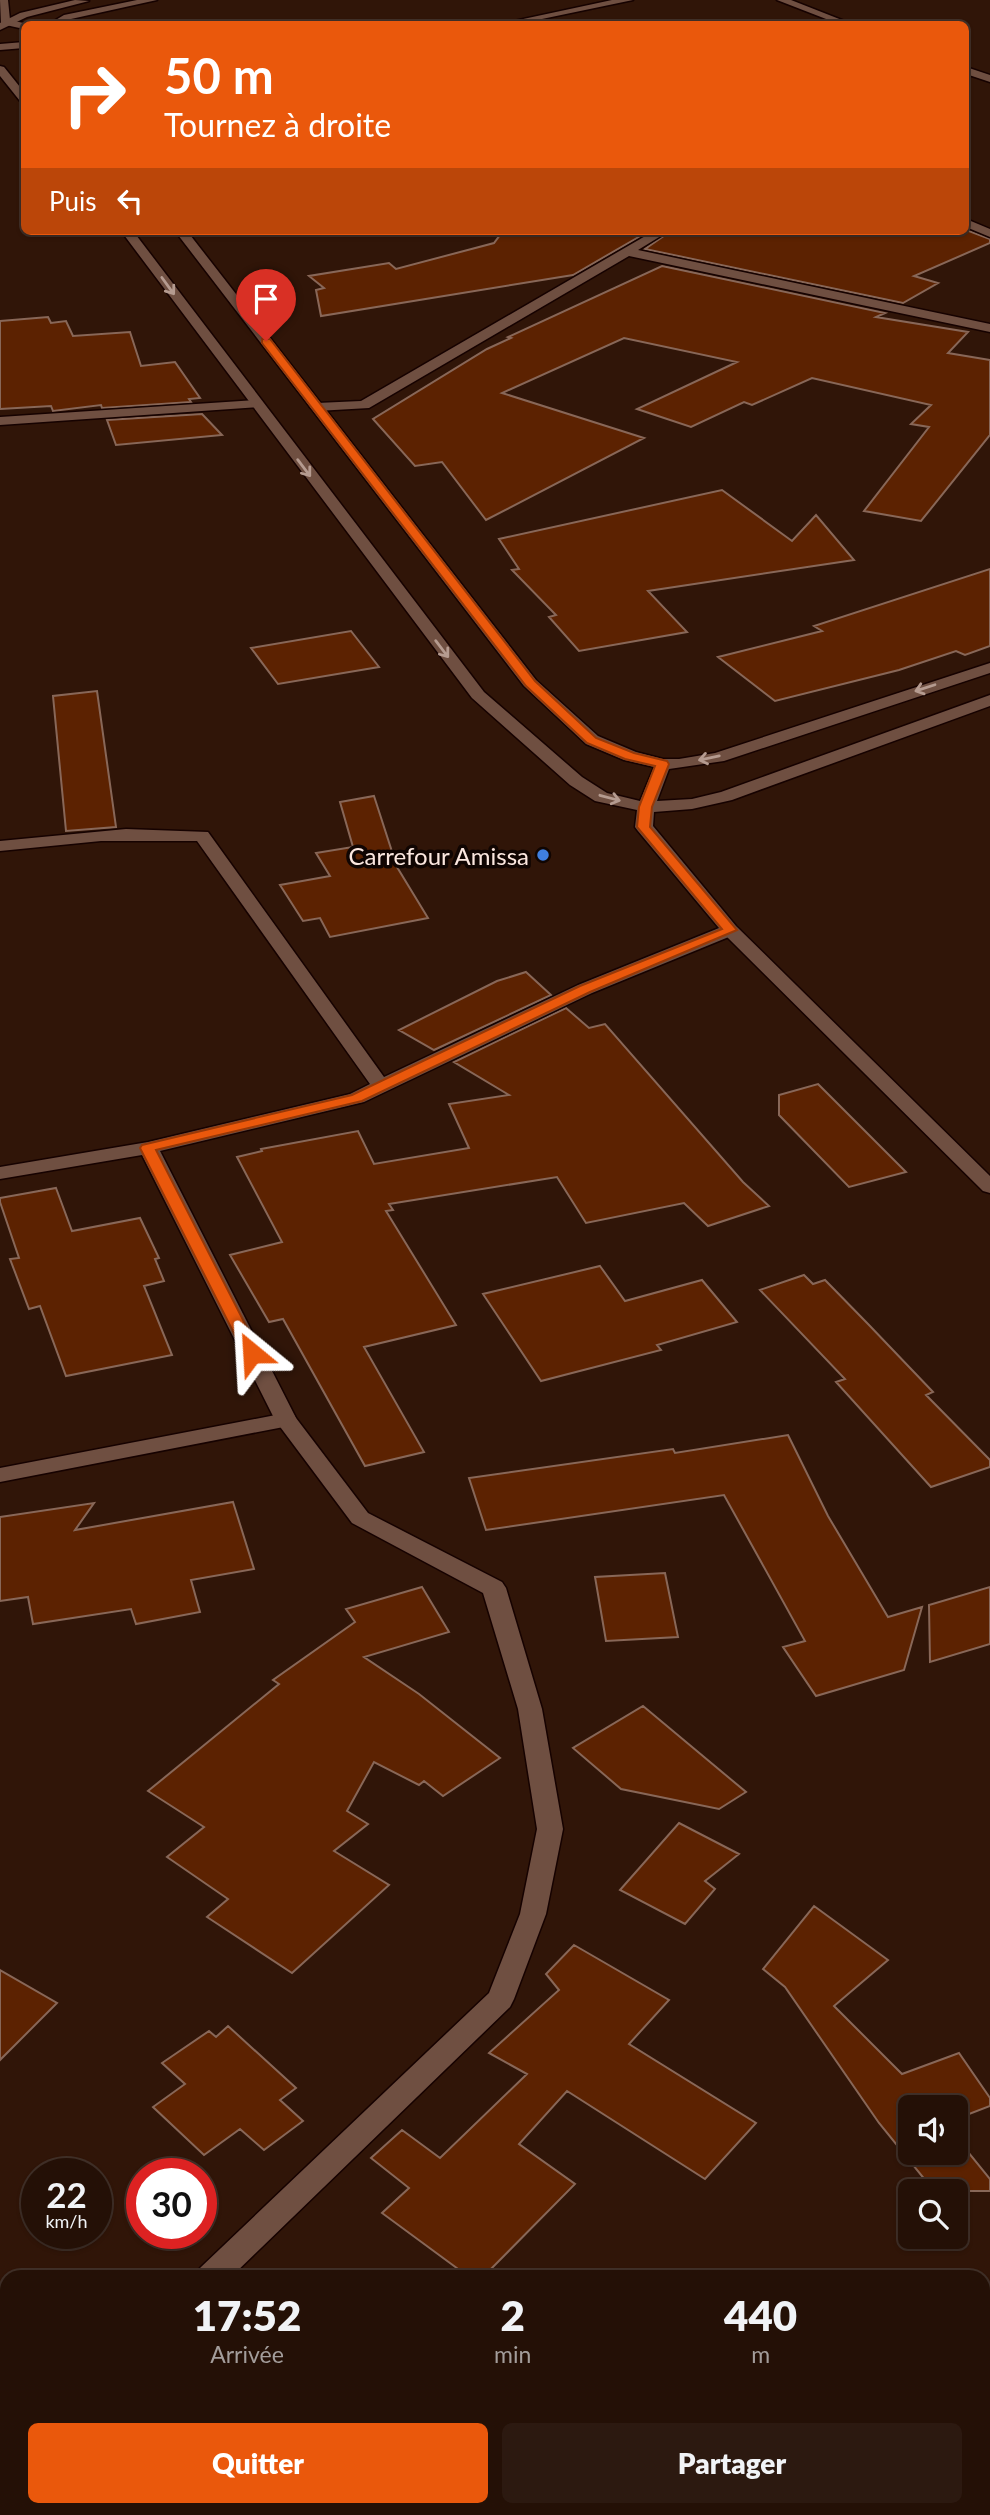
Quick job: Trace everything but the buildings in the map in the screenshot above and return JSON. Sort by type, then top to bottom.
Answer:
[{"type":"street","points":[[2,24],[3,0]]},
{"type":"street","points":[[2,24],[47,8],[88,0]]},
{"type":"street","points":[[60,21],[68,17],[152,0]]},
{"type":"street","points":[[520,21],[628,0]]},
{"type":"street","points":[[782,0],[839,21]]},
{"type":"street","points":[[2,24],[21,26]]},
{"type":"street","points":[[0,47],[21,45]]},
{"type":"street","points":[[0,69],[21,95]]},
{"type":"street","points":[[969,71],[990,79]]},
{"type":"street","points":[[969,224],[990,233]]},
{"type":"street","points":[[130,235],[478,695],[576,781],[601,797],[646,807],[692,804],[726,796],[990,700]]},
{"type":"street","points":[[184,235],[530,683],[592,740],[630,756],[663,764],[718,757],[990,668]]},
{"type":"street","points":[[317,407],[365,405],[656,235]]},
{"type":"street","points":[[628,252],[990,328]]},
{"type":"street","points":[[0,421],[256,404]]},
{"type":"street","points":[[663,764],[646,807],[644,827],[730,930],[990,1187]]},
{"type":"street","points":[[0,846],[81,835],[202,836],[380,1086]]},
{"type":"street","points":[[0,1173],[148,1148],[357,1098],[585,989],[730,930]]},
{"type":"street","points":[[148,1148],[286,1420],[360,1518],[494,1588],[530,1709],[550,1829],[533,1914],[500,2000],[218,2270]]},
{"type":"street","points":[[0,1475],[286,1420]]},
{"type":"place","name":"Carrefour Amissa","points":[[543,855]]},
{"type":"route","points":[[252,1353],[148,1148],[357,1098],[585,989],[730,930],[676,869],[644,827],[646,807],[663,764],[630,756],[592,740],[530,683],[266,341]]}]
